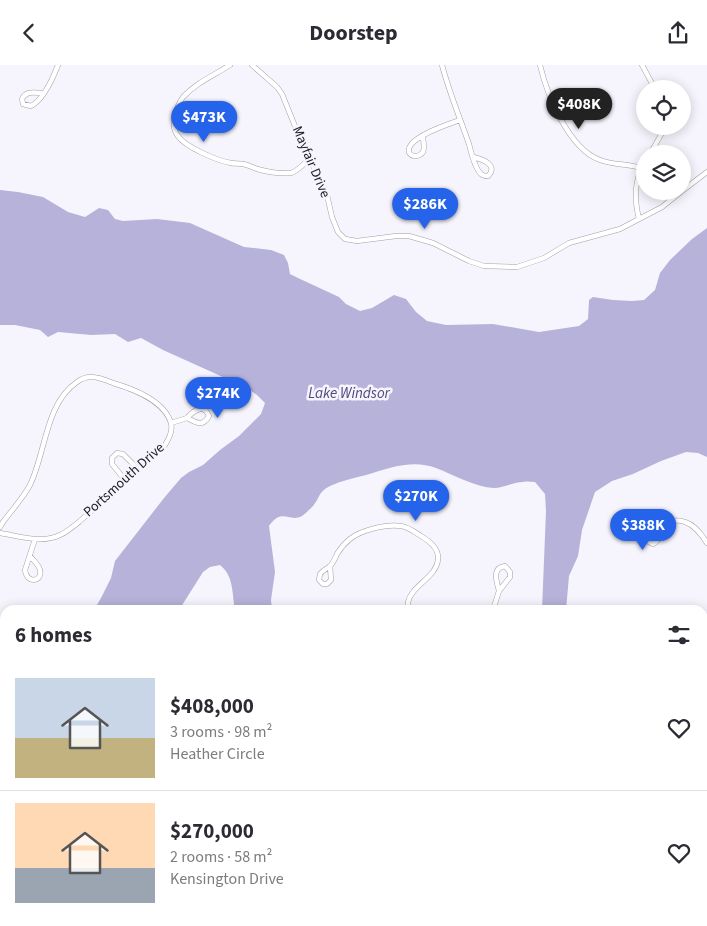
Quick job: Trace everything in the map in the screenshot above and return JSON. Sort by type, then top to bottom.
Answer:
[{"type":"street","points":[[43,93],[27,93],[22,99],[23,104],[34,105],[47,90],[58,65]]},
{"type":"street","points":[[230,65],[210,76],[183,97],[176,111],[174,128],[176,135],[186,145],[207,155],[232,163],[246,164],[279,173],[293,173],[309,159]]},
{"type":"street","name":"Mayfair Drive","points":[[252,65],[277,87],[282,94],[309,159],[327,195],[338,232],[345,239],[357,241],[396,235],[409,236],[433,243],[469,261],[484,266],[517,267],[544,258],[569,243],[620,229],[662,207],[671,200]]},
{"type":"street","points":[[442,65],[446,79],[460,120],[473,157],[477,168],[480,174],[488,176],[491,174],[492,170],[485,161],[473,157]]},
{"type":"street","points":[[540,65],[548,92],[565,129],[578,145],[587,153],[600,160],[636,167]]},
{"type":"street","points":[[642,65],[650,80]]},
{"type":"street","points":[[423,136],[423,151],[421,154],[417,156],[409,153],[411,145],[423,136],[460,120]]},
{"type":"street","name":"Mayfair Drive","points":[[691,184],[707,172]]},
{"type":"street","points":[[636,200],[639,219]]},
{"type":"street","points":[[0,527],[30,486],[56,406],[65,392],[83,378],[104,379],[134,389],[151,399],[164,411],[171,423],[187,418],[198,409],[203,409],[209,416],[203,423],[199,424],[187,418]]},
{"type":"street","name":"Portsmouth Drive","points":[[0,533],[35,539],[60,535],[68,530],[165,445],[170,435],[171,423]]},
{"type":"street","points":[[125,480],[112,464],[112,458],[117,453],[123,454],[138,469]]},
{"type":"street","points":[[659,524],[660,538],[657,542],[653,544],[645,540],[644,533],[648,530],[659,524],[675,520],[687,523],[699,532],[707,543]]},
{"type":"street","points":[[330,566],[339,551],[350,539],[361,533],[373,529],[399,526],[412,530],[427,539],[435,547],[438,560],[437,566],[411,597],[408,605]]},
{"type":"street","points":[[30,556],[40,571],[38,578],[35,580],[31,580],[26,575],[25,570],[35,539]]},
{"type":"street","points":[[495,605],[499,591],[510,577],[510,572],[505,566],[498,569],[496,573],[499,591]]},
{"type":"water","name":"Lake Windsor","points":[[0,190],[43,197],[68,212],[85,217],[99,208],[108,210],[115,219],[123,221],[157,219],[190,223],[244,247],[271,250],[284,255],[290,274],[339,297],[346,304],[360,311],[372,308],[394,295],[406,299],[416,312],[427,321],[446,325],[493,324],[539,332],[579,326],[588,319],[589,300],[593,297],[613,300],[644,300],[655,290],[660,273],[670,260],[707,228],[707,457],[698,453],[686,452],[612,481],[595,492],[582,530],[578,556],[569,576],[566,605],[542,605],[546,511],[545,494],[535,482],[519,482],[498,488],[487,487],[427,465],[410,464],[392,467],[334,484],[321,493],[313,506],[302,516],[293,518],[282,516],[274,520],[269,526],[275,572],[272,605],[234,605],[228,574],[220,565],[210,567],[203,572],[182,605],[97,605],[111,578],[115,561],[164,498],[181,478],[203,465],[239,436],[261,414],[265,403],[245,387],[141,338],[128,342],[115,334],[91,335],[58,332],[48,337],[40,330],[15,325],[0,325]]}]
